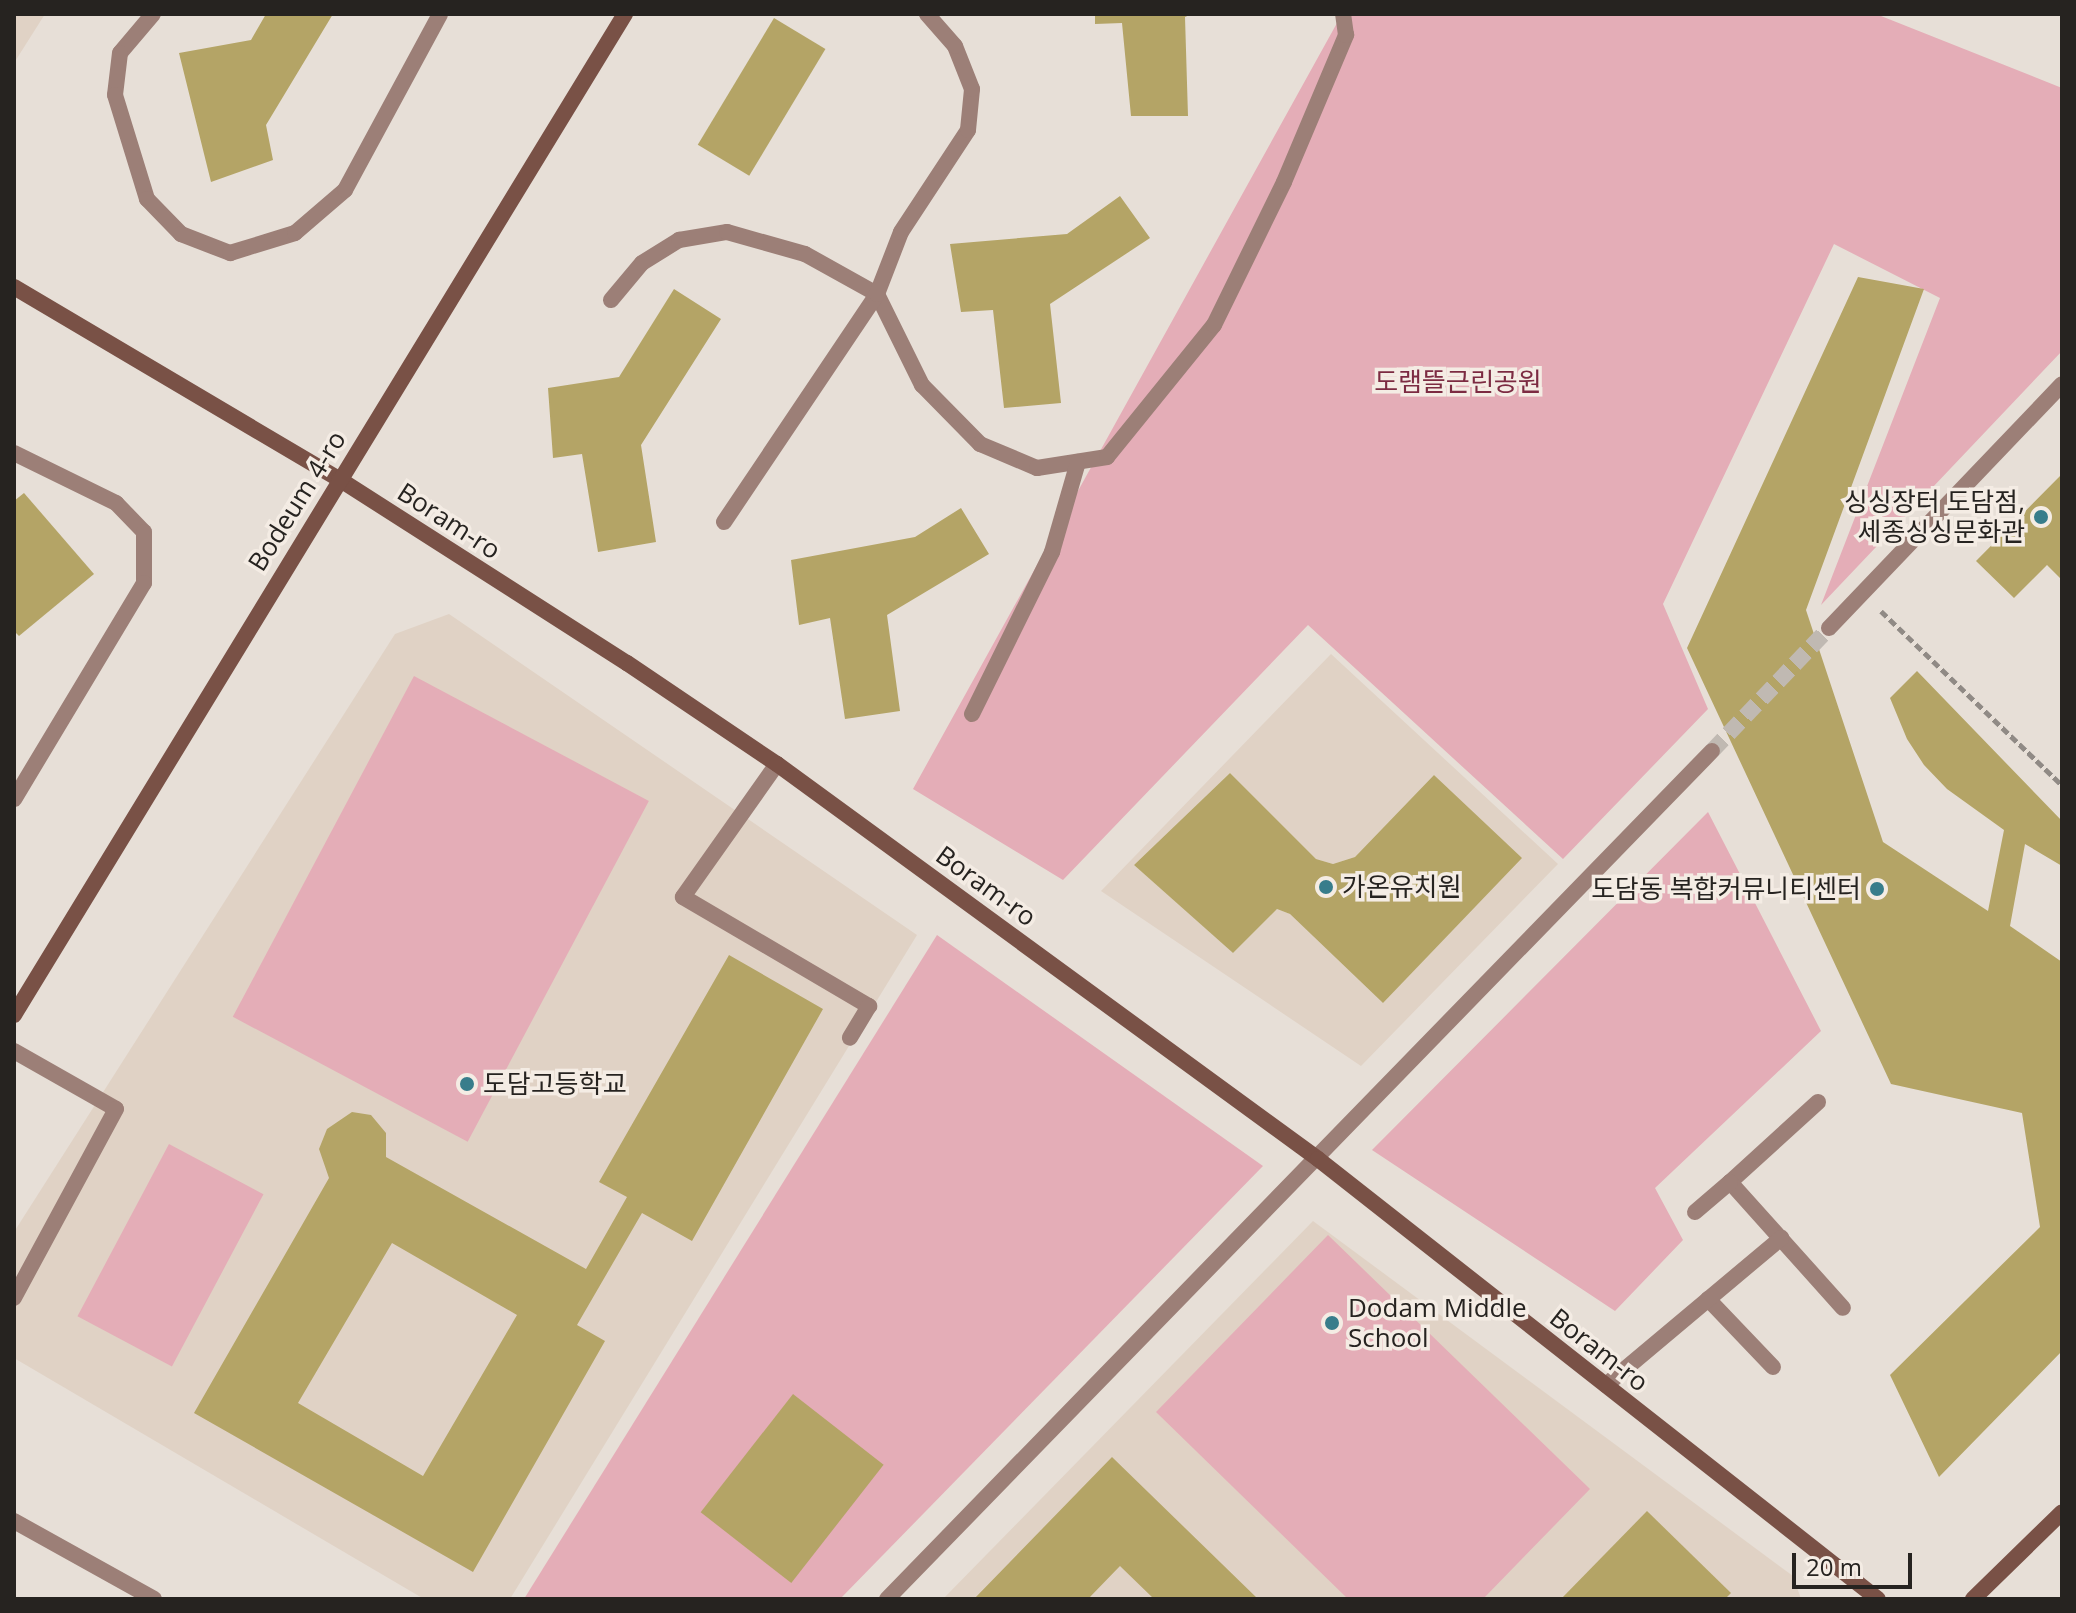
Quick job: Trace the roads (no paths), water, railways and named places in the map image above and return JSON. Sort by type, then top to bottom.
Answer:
[{"type":"street","points":[[153,14],[120,53],[115,95],[147,199],[181,234],[230,253],[295,233],[345,190],[440,14]]},
{"type":"street","name":"Bodeum 4-ro","points":[[14,1015],[625,14]]},
{"type":"street","points":[[724,522],[877,294],[901,232],[968,130],[972,89],[955,46],[927,14]]},
{"type":"street","points":[[611,300],[642,263],[679,240],[727,232],[805,254],[877,294],[922,385],[980,444],[1037,468],[1107,457],[1214,325],[1284,182],[1346,35],[1343,14]]},
{"type":"street","name":"Boram-ro","points":[[14,287],[339,479],[627,663],[777,764],[1318,1159],[1878,1599]]},
{"type":"street","points":[[1829,628],[2062,384]]},
{"type":"street","points":[[14,453],[116,503],[144,532],[144,583],[14,799]]},
{"type":"street","points":[[972,714],[1052,552],[1078,462]]},
{"type":"street","points":[[887,1599],[1712,751]]},
{"type":"street","points":[[777,764],[683,897],[869,1006],[850,1038]]},
{"type":"street","points":[[14,1051],[116,1109],[14,1298]]},
{"type":"street","points":[[1695,1212],[1818,1102]]},
{"type":"street","points":[[1730,1182],[1843,1308]]},
{"type":"street","points":[[1606,1385],[1781,1238]]},
{"type":"street","points":[[1708,1299],[1773,1367]]},
{"type":"street","points":[[1973,1599],[2062,1512]]},
{"type":"street","points":[[14,1521],[154,1599]]},
{"type":"tunnel","points":[[1712,751],[1829,628]]},
{"type":"place","name":"싱싱장터 도담점, 세종싱싱문화관","points":[[2041,517]]},
{"type":"place","name":"가온유치원","points":[[1326,887]]},
{"type":"place","name":"도담동 복합커뮤니티센터","points":[[1877,889]]},
{"type":"place","name":"도담고등학교","points":[[467,1084]]},
{"type":"place","name":"Dodam Middle School","points":[[1332,1323]]},
{"type":"park label","name":"도램뜰근린공원","points":[[1458,382]]}]
